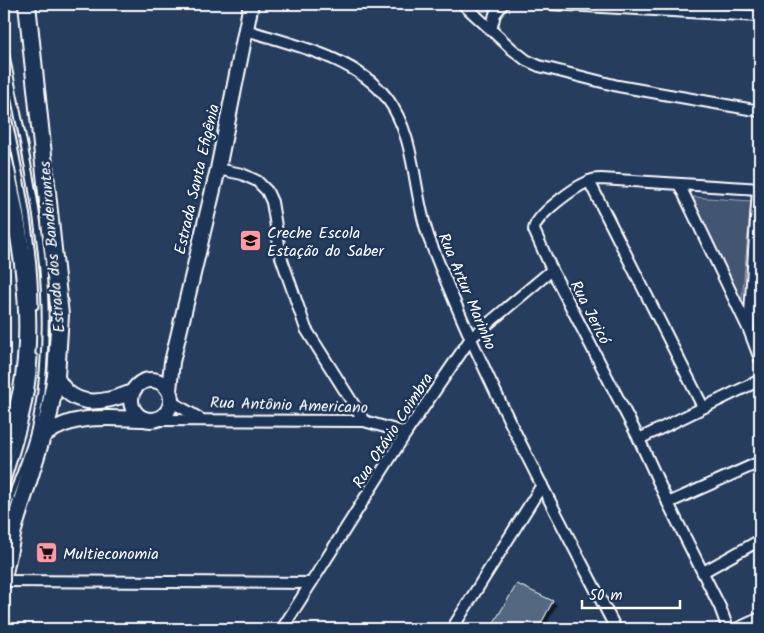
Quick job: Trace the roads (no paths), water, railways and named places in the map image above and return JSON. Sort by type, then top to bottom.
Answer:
[{"type":"main road","name":"Estrada dos Bandeirantes","points":[[4,573],[13,530],[44,435],[56,376],[60,315],[27,4]]},
{"type":"main road","name":"Estrada dos Bandeirantes","points":[[4,160],[25,284],[26,333],[22,388],[4,456]]},
{"type":"street","name":"Estrada Santa Efigênia","points":[[170,396],[172,362],[218,169],[251,4]]},
{"type":"street","points":[[463,4],[526,60],[555,70],[618,86],[760,111]]},
{"type":"street","points":[[491,30],[495,14],[503,4]]},
{"type":"street","points":[[550,4],[760,16]]},
{"type":"street","name":"Rua Artur Marinho","points":[[246,30],[304,49],[356,71],[373,83],[386,98],[398,117],[408,142],[429,240],[471,338],[542,485],[616,629]]},
{"type":"street","points":[[218,169],[242,174],[257,181],[267,191],[272,202],[281,257],[306,329],[364,421]]},
{"type":"street","name":"Rua Jericó","points":[[728,629],[703,572],[668,503],[639,439],[552,270],[534,230],[534,226],[538,219],[567,195],[590,181],[616,178],[759,189]]},
{"type":"street","points":[[590,181],[703,408]]},
{"type":"street","points":[[679,184],[749,330],[760,359]]},
{"type":"street","points":[[749,330],[759,189]]},
{"type":"street","name":"Rua Otávio Coimbra","points":[[282,629],[406,433],[471,338],[552,270]]},
{"type":"street","points":[[147,380],[160,381],[170,396],[167,413],[150,420],[134,411],[131,405],[132,392],[136,386],[172,362]]},
{"type":"street","points":[[56,376],[67,393],[76,398],[91,402],[112,400],[132,392]]},
{"type":"street","points":[[639,439],[760,380]]},
{"type":"street","name":"Rua Antônio Americano","points":[[170,396],[200,418]]},
{"type":"street","name":"Rua Antônio Americano","points":[[44,435],[62,424],[89,418],[364,421],[406,433]]},
{"type":"street","points":[[668,503],[760,462]]},
{"type":"street","points":[[452,629],[542,485]]},
{"type":"street","points":[[703,572],[760,540]]},
{"type":"street","points":[[4,581],[311,583]]},
{"type":"street","points":[[736,629],[760,618]]},
{"type":"lane","points":[[4,45],[36,200],[42,253],[45,324],[44,362],[37,419],[4,518]]},
{"type":"lane","points":[[4,97],[23,190],[34,288],[35,316]]},
{"type":"lane","points":[[4,490],[25,422],[32,391],[34,352]]},
{"type":"place","name":"Creche Escola Estação do Saber","points":[[251,241]]},
{"type":"place","name":"Multieconomia","points":[[47,553]]}]
